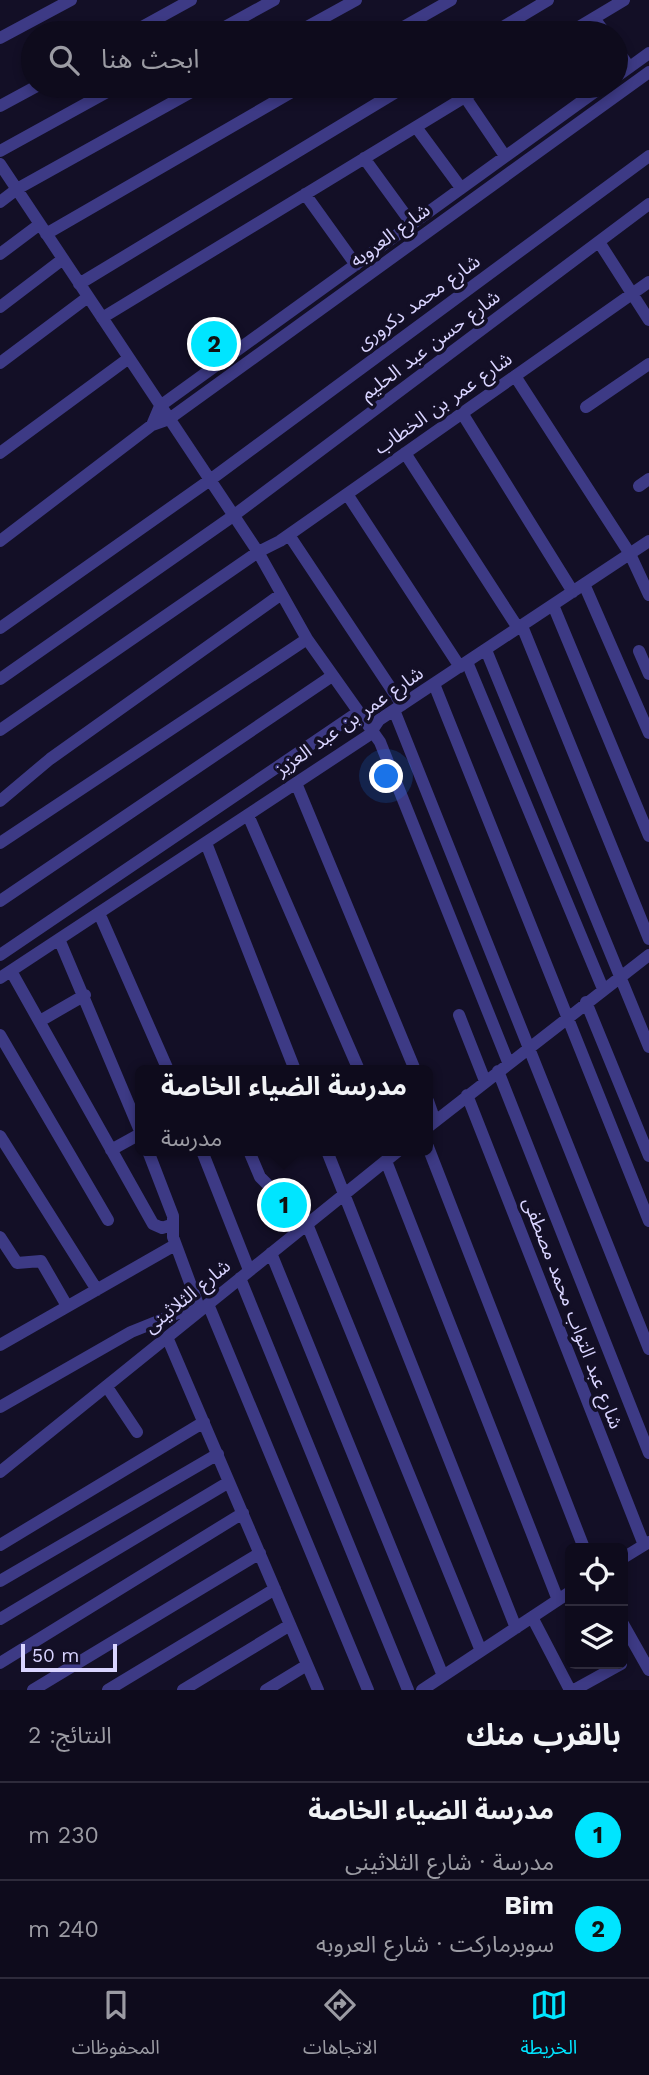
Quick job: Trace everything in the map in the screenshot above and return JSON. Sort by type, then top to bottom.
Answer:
[{"type":"street","points":[[32,21],[71,0]]},
{"type":"street","points":[[153,21],[191,0]]},
{"type":"street","points":[[236,21],[274,0]]},
{"type":"street","points":[[318,21],[356,0]]},
{"type":"street","points":[[414,21],[451,0]]},
{"type":"street","points":[[513,21],[548,0]]},
{"type":"street","points":[[589,21],[624,0]]},
{"type":"street","points":[[0,38],[21,27]]},
{"type":"street","points":[[629,67],[649,52]]},
{"type":"street","name":"شارع العروبه","points":[[628,87],[649,72]]},
{"type":"street","points":[[0,106],[21,95]]},
{"type":"street","points":[[0,151],[96,98]]},
{"type":"street","points":[[0,202],[17,189],[180,98]]},
{"type":"street","points":[[0,254],[280,98]]},
{"type":"street","points":[[79,284],[386,98]]},
{"type":"street","points":[[102,317],[463,98]]},
{"type":"street","points":[[466,98],[505,156]]},
{"type":"street","name":"شارع العروبه","points":[[152,425],[160,406],[586,98]]},
{"type":"street","name":"شارع العروبه","points":[[0,541],[152,425],[169,419],[613,98]]},
{"type":"street","points":[[416,127],[461,188]]},
{"type":"street","name":"شارع محمد دكرورى","points":[[0,628],[210,480],[649,156]]},
{"type":"street","points":[[364,158],[412,224]]},
{"type":"street","points":[[0,164],[258,552],[280,595],[331,676],[383,749],[649,1453]]},
{"type":"street","points":[[305,194],[356,265]]},
{"type":"street","name":"شارع حسن عبد الحليم","points":[[0,679],[233,516],[649,204]]},
{"type":"street","points":[[599,242],[649,320]]},
{"type":"street","points":[[0,307],[63,260]]},
{"type":"street","name":"شارع عمر بن الخطاب","points":[[0,730],[258,552],[289,535],[649,282]]},
{"type":"street","points":[[0,363],[88,297]]},
{"type":"street","points":[[0,453],[129,358]]},
{"type":"street","points":[[586,407],[649,363]]},
{"type":"street","points":[[514,376],[630,554],[649,595]]},
{"type":"street","points":[[462,413],[579,588],[649,733]]},
{"type":"street","points":[[405,453],[520,627],[649,939]]},
{"type":"street","points":[[347,494],[463,665],[603,989]]},
{"type":"street","points":[[289,535],[398,708],[649,1349]]},
{"type":"street","name":"شارع عمر بن عبد العزيز","points":[[6,974],[372,733],[379,720],[649,541]]},
{"type":"street","points":[[0,801],[50,759],[280,595]]},
{"type":"street","points":[[553,605],[649,836]]},
{"type":"street","points":[[0,843],[307,639]]},
{"type":"street","points":[[485,650],[649,1047]]},
{"type":"street","points":[[639,652],[649,674]]},
{"type":"street","points":[[0,901],[331,676]]},
{"type":"street","points":[[434,684],[649,1221]]},
{"type":"street","points":[[0,955],[357,713]]},
{"type":"street","points":[[296,783],[413,1065]]},
{"type":"street","points":[[248,815],[357,1065]]},
{"type":"street","points":[[206,843],[293,1065]]},
{"type":"street","points":[[99,913],[166,1065]]},
{"type":"street","points":[[59,939],[135,1117]]},
{"type":"street","points":[[433,1122],[530,1044],[649,954]]},
{"type":"street","points":[[6,974],[40,1021],[152,1224],[157,1228],[171,1225]]},
{"type":"street","points":[[40,1021],[85,995]]},
{"type":"street","points":[[586,1002],[649,1156]]},
{"type":"street","points":[[459,1015],[485,1081]]},
{"type":"street","points":[[0,1035],[108,1220]]},
{"type":"street","name":"شارع عبد التواب محمد مصطفى","points":[[467,1095],[647,1544]]},
{"type":"street","points":[[0,1136],[49,1218],[61,1230],[97,1290]]},
{"type":"street","points":[[111,1150],[135,1136]]},
{"type":"street","points":[[150,1156],[173,1216],[171,1225],[175,1245],[368,1690]]},
{"type":"street","points":[[204,1156],[245,1274],[408,1690]]},
{"type":"street","points":[[251,1156],[260,1178],[307,1224],[481,1651]]},
{"type":"street","points":[[329,1156],[516,1628]]},
{"type":"street","name":"شارع الثلاثينى","points":[[0,1472],[391,1156]]},
{"type":"street","points":[[394,1156],[558,1600]]},
{"type":"street","points":[[432,1156],[582,1543]]},
{"type":"street","points":[[0,1237],[17,1263],[24,1264],[36,1259],[42,1262],[67,1306]]},
{"type":"street","points":[[0,1345],[175,1245]]},
{"type":"street","points":[[271,1253],[443,1676]]},
{"type":"street","points":[[0,1407],[131,1332],[202,1306]]},
{"type":"street","points":[[167,1337],[318,1690]]},
{"type":"street","points":[[107,1387],[137,1432]]},
{"type":"street","points":[[0,1545],[204,1422]]},
{"type":"street","points":[[0,1581],[218,1454]]},
{"type":"street","points":[[0,1619],[229,1482]]},
{"type":"street","points":[[0,1662],[243,1513]]},
{"type":"street","points":[[628,1555],[647,1544]]},
{"type":"street","points":[[33,1690],[260,1553]]},
{"type":"street","points":[[108,1690],[275,1588]]},
{"type":"street","points":[[424,1690],[565,1595]]},
{"type":"street","points":[[532,1617],[572,1690],[611,1669]]},
{"type":"street","points":[[183,1690],[290,1625]]},
{"type":"street","points":[[628,1633],[649,1670]]},
{"type":"street","points":[[628,1660],[640,1653]]},
{"type":"street","points":[[266,1690],[307,1665]]},
{"type":"place","name":"Bim","points":[[214,344]]},
{"type":"place","name":"مدرسة الضياء الخاصة","points":[[284,1205]]}]
